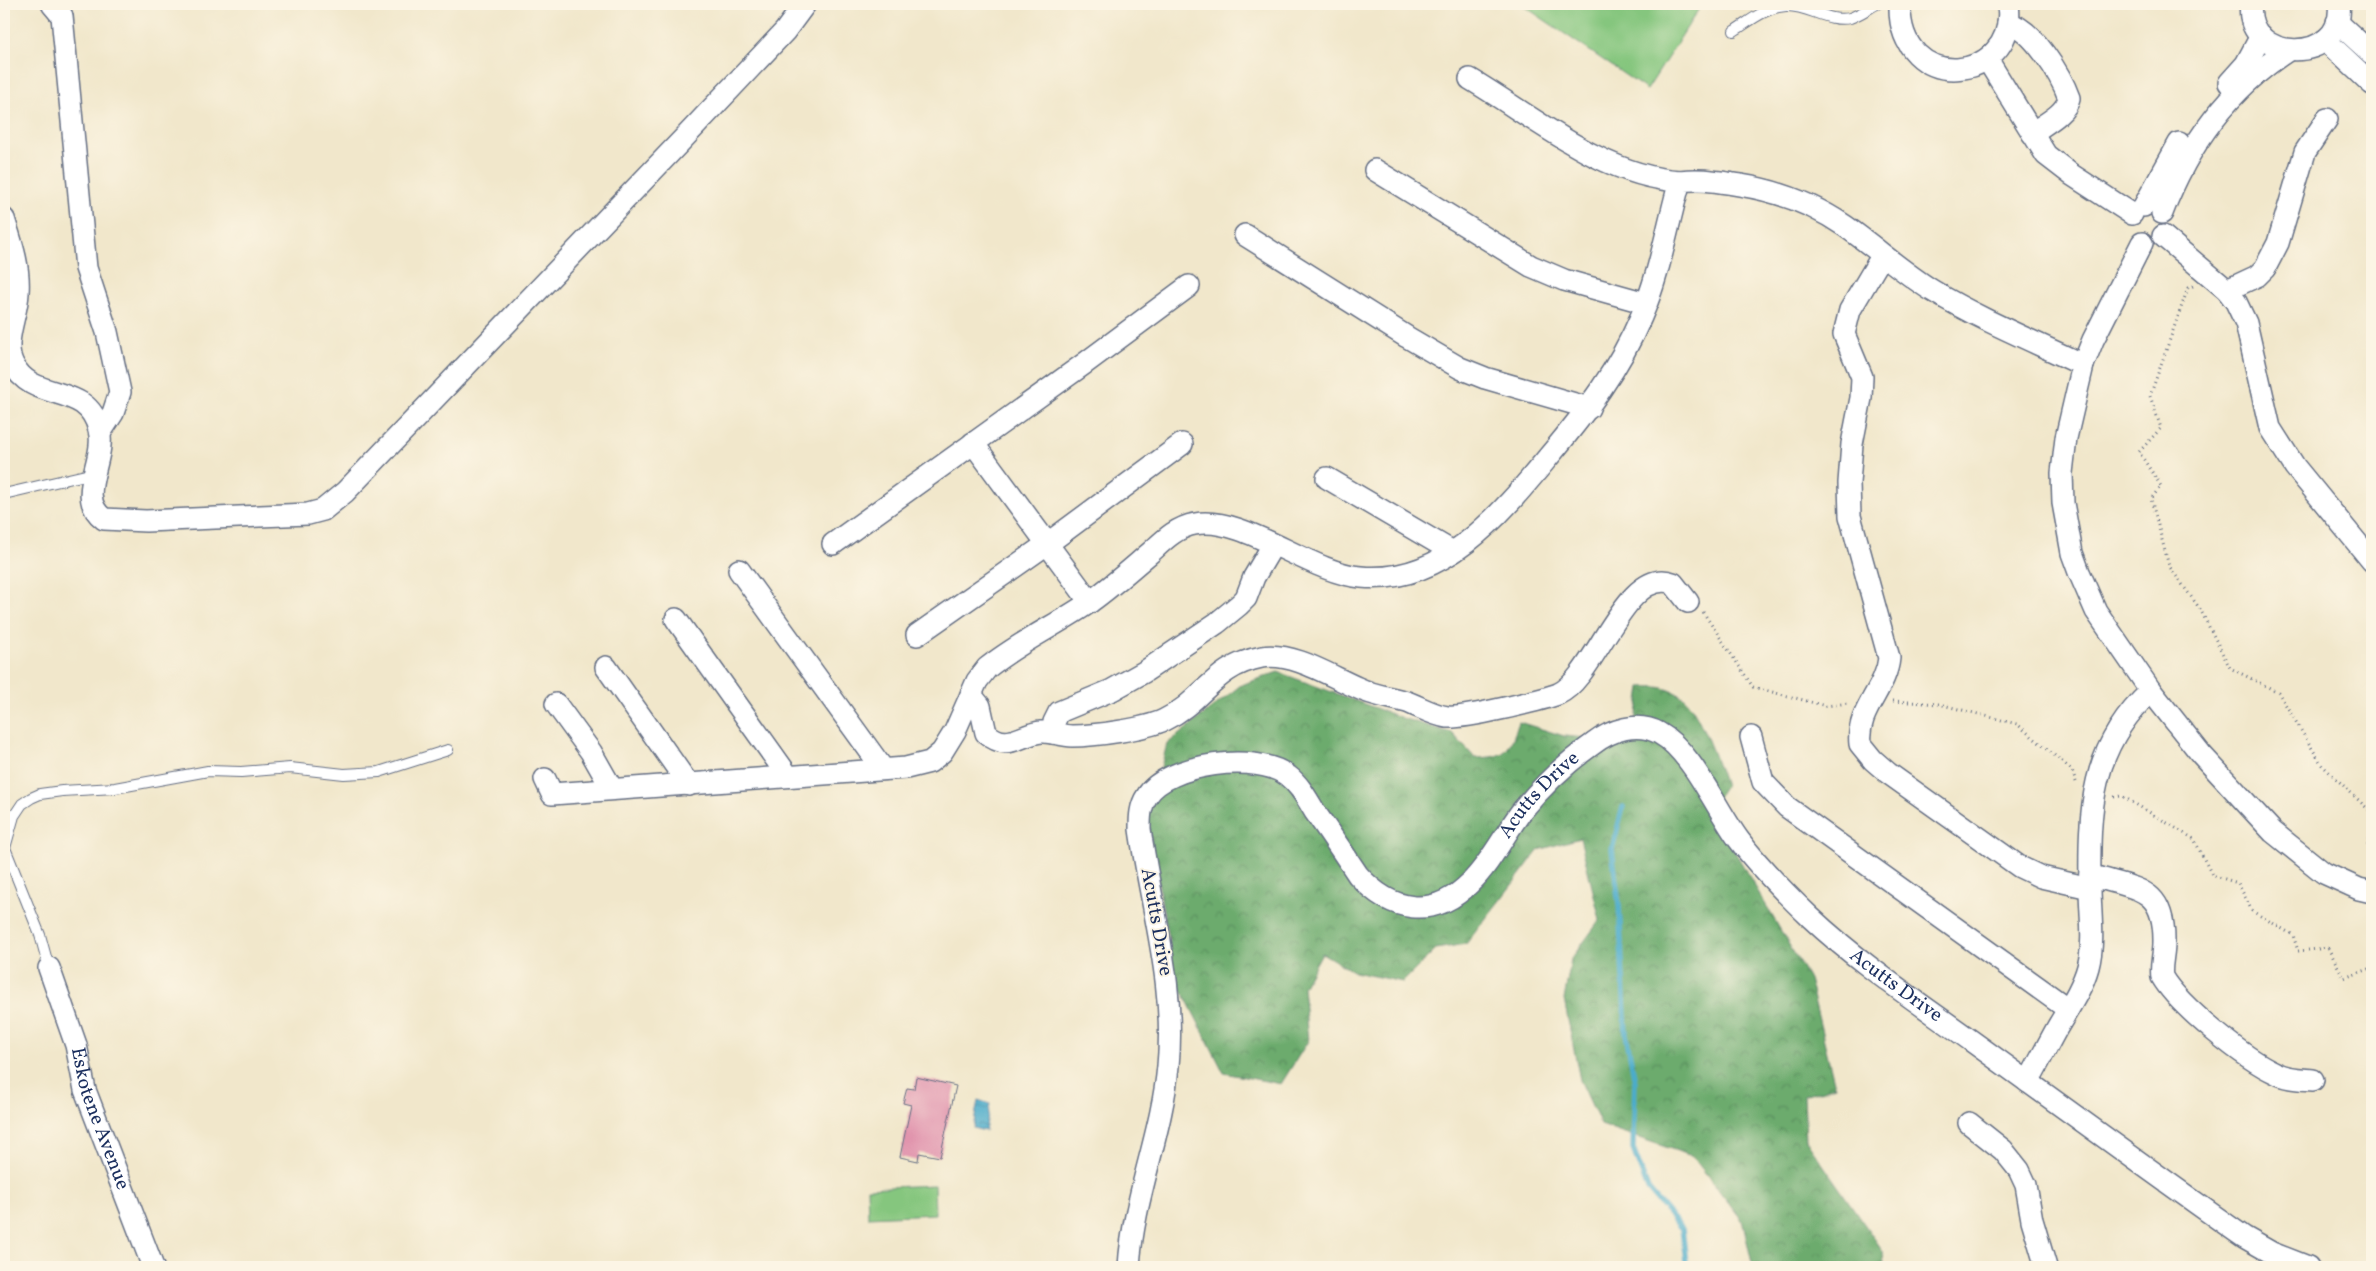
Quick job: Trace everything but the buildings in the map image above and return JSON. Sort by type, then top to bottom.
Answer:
[{"type":"street","points":[[52,4],[62,16],[86,268],[107,332],[120,392],[113,413],[100,433]]},
{"type":"street","points":[[4,219],[16,260],[18,278],[18,296],[9,352],[13,364],[22,376],[34,385],[81,401],[91,410],[100,433],[100,453],[90,488],[91,499],[95,511],[104,520],[209,519],[308,514],[323,510],[345,492],[684,138],[785,30],[805,4]]},
{"type":"street","points":[[1900,4],[1900,20],[1904,36],[1912,50],[1925,61],[1940,68],[1957,70],[1973,66],[1988,59],[1999,47],[2008,13]]},
{"type":"street","points":[[2251,4],[2254,23],[2261,36],[2273,46],[2300,51],[2314,48],[2325,40],[2341,10],[2372,54]]},
{"type":"street","points":[[2008,13],[2038,46],[2065,87],[2069,98],[2065,107],[2058,114],[2032,133]]},
{"type":"street","points":[[2146,211],[2186,134],[2246,64],[2261,36]]},
{"type":"street","points":[[2325,40],[2372,84]]},
{"type":"street","points":[[1988,59],[2046,155],[2053,161],[2146,211],[2166,222],[2163,236],[2154,243],[2142,244],[2131,234],[2129,220],[2146,211],[2184,162],[2201,135],[2236,92],[2262,67],[2287,50]]},
{"type":"street","points":[[1470,79],[1579,147],[1620,168],[1662,180],[1708,180],[1781,194],[1830,216],[1915,280],[1950,301],[2083,365]]},
{"type":"street","points":[[2220,284],[2257,276],[2265,268],[2278,242],[2305,152],[2327,119]]},
{"type":"street","points":[[1375,170],[1531,266],[1564,280],[1646,303]]},
{"type":"street","points":[[544,779],[552,794],[689,785],[917,766],[937,758],[949,742],[981,674],[997,660],[1090,602],[1172,534],[1187,526],[1206,522],[1219,524],[1337,572],[1373,578],[1406,574],[1453,552],[1503,510],[1589,408],[1608,380],[1638,326],[1661,256],[1680,181]]},
{"type":"street","points":[[1245,235],[1365,312],[1460,368],[1485,378],[1589,408]]},
{"type":"street","points":[[2163,236],[2220,284],[2236,302],[2246,323],[2270,428],[2295,468],[2372,561]]},
{"type":"street","points":[[2142,244],[2093,340],[2083,365],[2066,438],[2062,473],[2063,503],[2072,553],[2096,611],[2151,691],[2201,754],[2278,837],[2324,872],[2372,892]]},
{"type":"street","points":[[1882,256],[1856,297],[1844,327],[1845,342],[1857,363],[1862,377],[1861,398],[1852,444],[1849,483],[1850,516],[1889,658],[1887,670],[1860,725],[1860,744],[1873,760],[1888,773],[2032,874],[2140,890],[2158,903],[2165,925],[2162,978],[2181,1001],[2209,1026],[2272,1071],[2284,1077],[2313,1080]]},
{"type":"street","points":[[833,544],[1189,286]]},
{"type":"street","points":[[973,444],[1090,602]]},
{"type":"street","points":[[917,635],[1047,544],[1182,444]]},
{"type":"street","points":[[1326,478],[1453,552]]},
{"type":"street","points":[[1053,733],[1054,722],[1060,712],[1112,690],[1144,672],[1217,623],[1246,598],[1254,578],[1273,545]]},
{"type":"street","points":[[739,570],[883,769]]},
{"type":"street","points":[[972,695],[980,706],[986,732],[1001,742],[1013,741],[1037,733],[1080,735],[1140,728],[1160,722],[1175,713],[1229,668],[1263,657],[1289,660],[1372,694],[1405,702],[1446,717],[1464,715],[1535,701],[1564,691],[1574,682],[1618,618],[1640,590],[1647,585],[1660,582],[1673,583],[1688,602]]},
{"type":"street","points":[[676,620],[788,776]]},
{"type":"street","points":[[606,667],[689,785]]},
{"type":"street","points":[[2028,1082],[2082,983],[2090,956],[2092,917],[2090,882],[2093,801],[2096,776],[2116,732],[2128,714],[2151,691]]},
{"type":"street","points":[[556,704],[591,752],[612,789]]},
{"type":"street","name":"Acutts Drive","points":[[1129,1267],[1138,1199],[1164,1097],[1169,1053],[1170,1019],[1168,987],[1140,829],[1143,804],[1148,794],[1161,783],[1180,774],[1231,763],[1263,764],[1277,768],[1299,786],[1358,875],[1368,886],[1394,903],[1407,906],[1430,906],[1448,901],[1471,882],[1522,811],[1569,762],[1608,734],[1633,728],[1649,729],[1667,738],[1680,750],[1739,840],[1774,881],[1838,943],[2244,1237],[2272,1253],[2308,1267]]},
{"type":"street","points":[[1752,738],[1764,782],[1773,795],[2068,1009]]},
{"type":"street","name":"Eskotene Avenue","points":[[49,968],[76,1045],[85,1090],[153,1267]]},
{"type":"street","points":[[1970,1123],[2003,1150],[2019,1170],[2026,1185],[2032,1220],[2046,1267]]},
{"type":"lane","points":[[1734,31],[1765,12],[1784,6],[1804,7],[1840,18],[1849,18],[1877,4]]},
{"type":"lane","points":[[4,494],[94,473]]},
{"type":"lane","points":[[49,968],[40,935],[5,848],[14,816],[22,804],[31,798],[40,794],[62,791],[115,788],[208,771],[241,772],[290,768],[344,774],[379,772],[448,750]]},
{"type":"path","points":[[2220,284],[2188,288],[2150,396],[2161,428],[2139,452],[2161,486],[2151,499],[2169,566],[2200,609],[2230,668],[2278,692],[2322,764],[2372,813]]},
{"type":"path","points":[[1688,602],[1705,613],[1753,687],[1826,706],[1873,699],[1939,704],[2017,724],[2072,770],[2083,800],[2093,801],[2122,796],[2194,839],[2212,875],[2238,883],[2252,911],[2293,935],[2298,951],[2328,948],[2344,978],[2372,968]]},
{"type":"path","points":[[2372,828],[2368,844],[2372,852]]},
{"type":"green space","points":[[1521,4],[1702,4],[1647,90]]},
{"type":"green space","points":[[1278,672],[1405,719],[1452,733],[1475,758],[1494,756],[1505,751],[1512,740],[1519,722],[1564,736],[1633,742],[1641,687],[1667,689],[1681,696],[1694,711],[1707,737],[1725,786],[1710,809],[1809,979],[1835,1086],[1804,1096],[1806,1140],[1883,1251],[1884,1267],[1753,1267],[1742,1220],[1692,1156],[1601,1125],[1580,1080],[1564,1000],[1571,959],[1600,920],[1580,838],[1539,850],[1466,944],[1436,949],[1403,982],[1354,972],[1322,953],[1303,987],[1308,1041],[1281,1084],[1224,1073],[1175,977],[1147,820],[1167,744],[1241,685]]},
{"type":"green space","points":[[934,1185],[935,1214],[868,1217],[867,1188]]},
{"type":"water","points":[[978,1100],[990,1104],[985,1131],[973,1128]]},
{"type":"waterway","points":[[1623,807],[1612,849],[1619,905],[1626,1034],[1635,1082],[1633,1149],[1648,1189],[1682,1229],[1686,1262],[1693,1267]]}]
